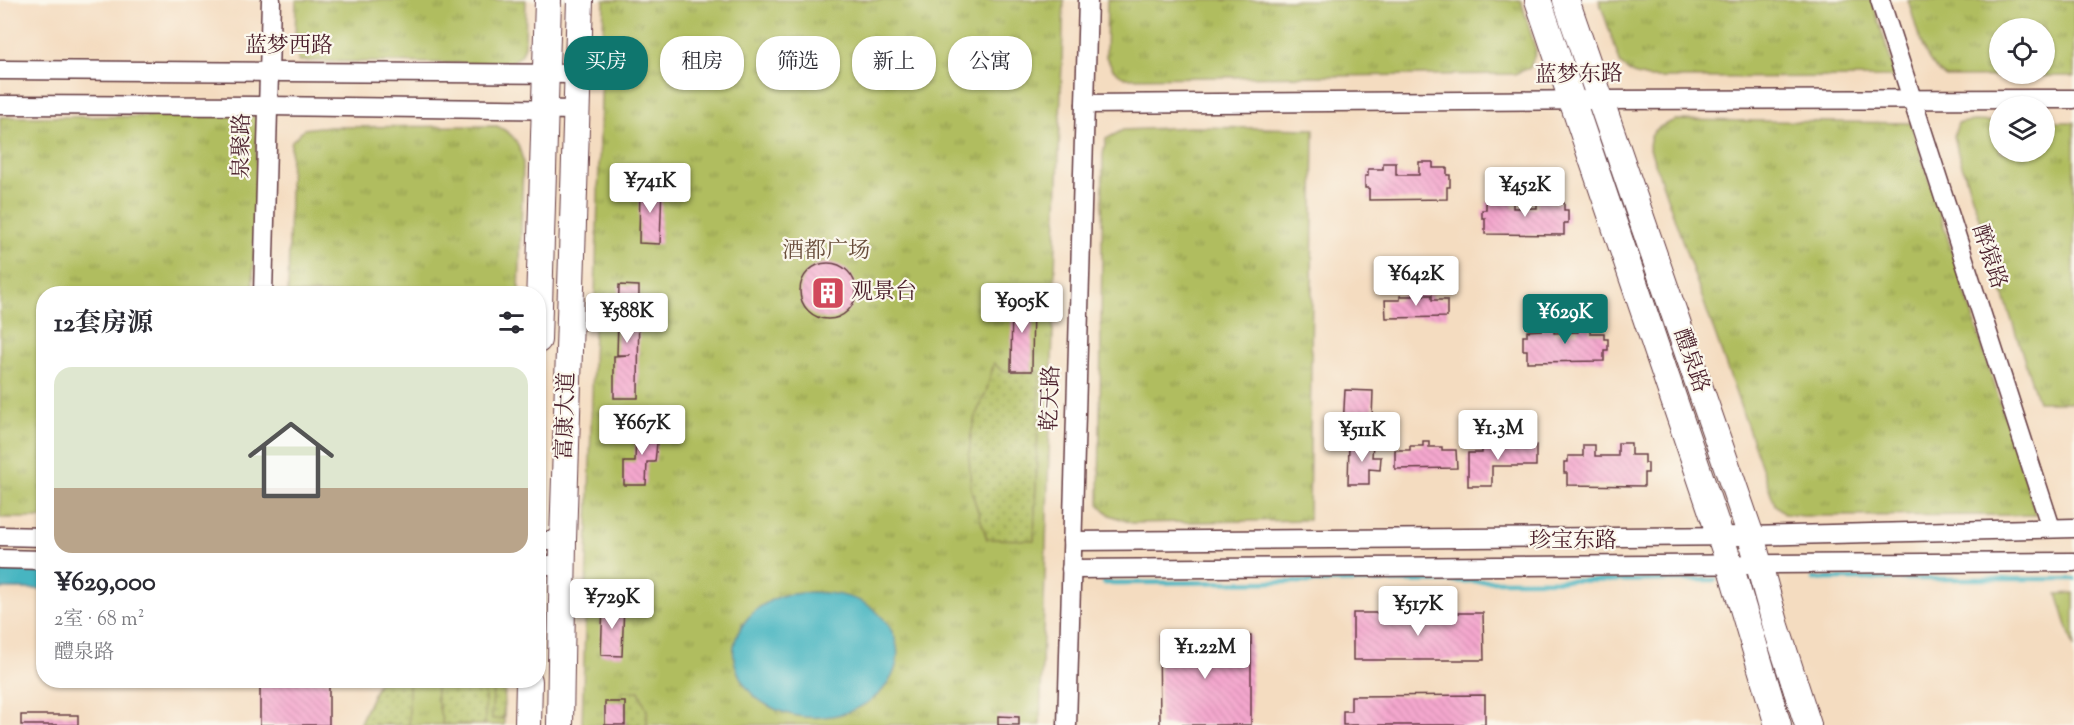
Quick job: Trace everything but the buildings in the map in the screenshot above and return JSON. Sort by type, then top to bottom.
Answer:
[{"type":"street","name":"泉聚路","points":[[263,286],[271,0]]},
{"type":"street","points":[[540,286],[548,0]]},
{"type":"street","name":"富康大道","points":[[579,36],[580,0]]},
{"type":"street","name":"乾天路","points":[[1067,725],[1088,0]]},
{"type":"street","name":"醴泉路","points":[[1538,0],[1730,565],[1778,725]]},
{"type":"street","name":"醴泉路","points":[[1566,0],[1751,536],[1808,725]]},
{"type":"street","name":"醉猿路","points":[[1880,0],[2051,528]]},
{"type":"street","name":"蓝梦西路","points":[[0,70],[564,74]]},
{"type":"street","name":"富康大道","points":[[560,725],[551,553],[578,90]]},
{"type":"street","name":"蓝梦东路","points":[[1085,104],[1912,98],[2074,99]]},
{"type":"street","points":[[0,105],[577,110]]},
{"type":"street","name":"珍宝东路","points":[[1072,542],[1751,536],[2074,528]]},
{"type":"street","points":[[0,536],[36,537]]},
{"type":"street","points":[[0,559],[36,560]]},
{"type":"street","name":"珍宝东路","points":[[1071,569],[2074,562]]},
{"type":"street","points":[[528,725],[529,688]]},
{"type":"green space","points":[[296,0],[526,0],[525,46],[521,56],[509,64],[299,61],[295,44]]},
{"type":"green space","name":"酒都广场","points":[[604,0],[1064,0],[1040,725],[582,725],[601,90],[648,90],[648,36],[603,36]]},
{"type":"green space","points":[[1107,0],[1521,0],[1536,51],[1530,68],[1514,74],[1125,78],[1113,69],[1106,57]]},
{"type":"green space","points":[[1599,0],[1872,0],[1894,77],[1648,78],[1633,74],[1621,65]]},
{"type":"green space","points":[[1908,0],[2074,0],[2074,76],[2055,76],[2055,18],[1989,18],[1989,77],[1946,77],[1925,53]]},
{"type":"green space","points":[[257,116],[253,286],[36,286],[36,518],[0,518],[0,117]]},
{"type":"green space","points":[[1676,120],[1911,123],[2036,515],[1803,516],[1786,514],[1775,505],[1649,146],[1654,132]]},
{"type":"green space","points":[[1989,122],[1989,162],[2055,162],[2055,122],[2074,122],[2074,402],[2038,402],[1958,153],[1954,136],[1958,123]]},
{"type":"green space","points":[[497,126],[508,132],[515,139],[523,161],[519,286],[288,286],[291,142],[304,129]]},
{"type":"green space","points":[[1190,127],[1314,129],[1309,520],[1132,523],[1110,515],[1099,504],[1103,155],[1106,139],[1123,130]]},
{"type":"green space","points":[[994,363],[1002,371],[1040,372],[1034,540],[987,539],[971,490],[969,455],[971,434]]},
{"type":"green space","points":[[2074,593],[2074,648],[2057,594]]},
{"type":"green space","points":[[376,688],[505,688],[504,725],[359,725]]},
{"type":"green space","points":[[376,688],[409,688],[409,725],[359,725]]},
{"type":"green space","points":[[436,688],[483,688],[485,725],[443,725]]},
{"type":"green space","points":[[493,688],[505,688],[503,719],[492,719]]},
{"type":"green space","points":[[622,691],[639,691],[647,711],[647,725],[625,725],[625,703],[621,703]]},
{"type":"water","points":[[0,570],[36,570],[36,589],[0,589]]},
{"type":"water","points":[[812,592],[846,596],[863,602],[877,612],[890,628],[897,645],[897,662],[892,677],[882,691],[851,711],[832,716],[804,717],[789,714],[763,703],[744,683],[734,659],[737,637],[742,626],[754,612],[775,598]]},
{"type":"waterway","points":[[1813,579],[2074,579]]},
{"type":"waterway","points":[[1104,583],[1715,580]]},
{"type":"place","name":"观景台","points":[[828,293]]}]
